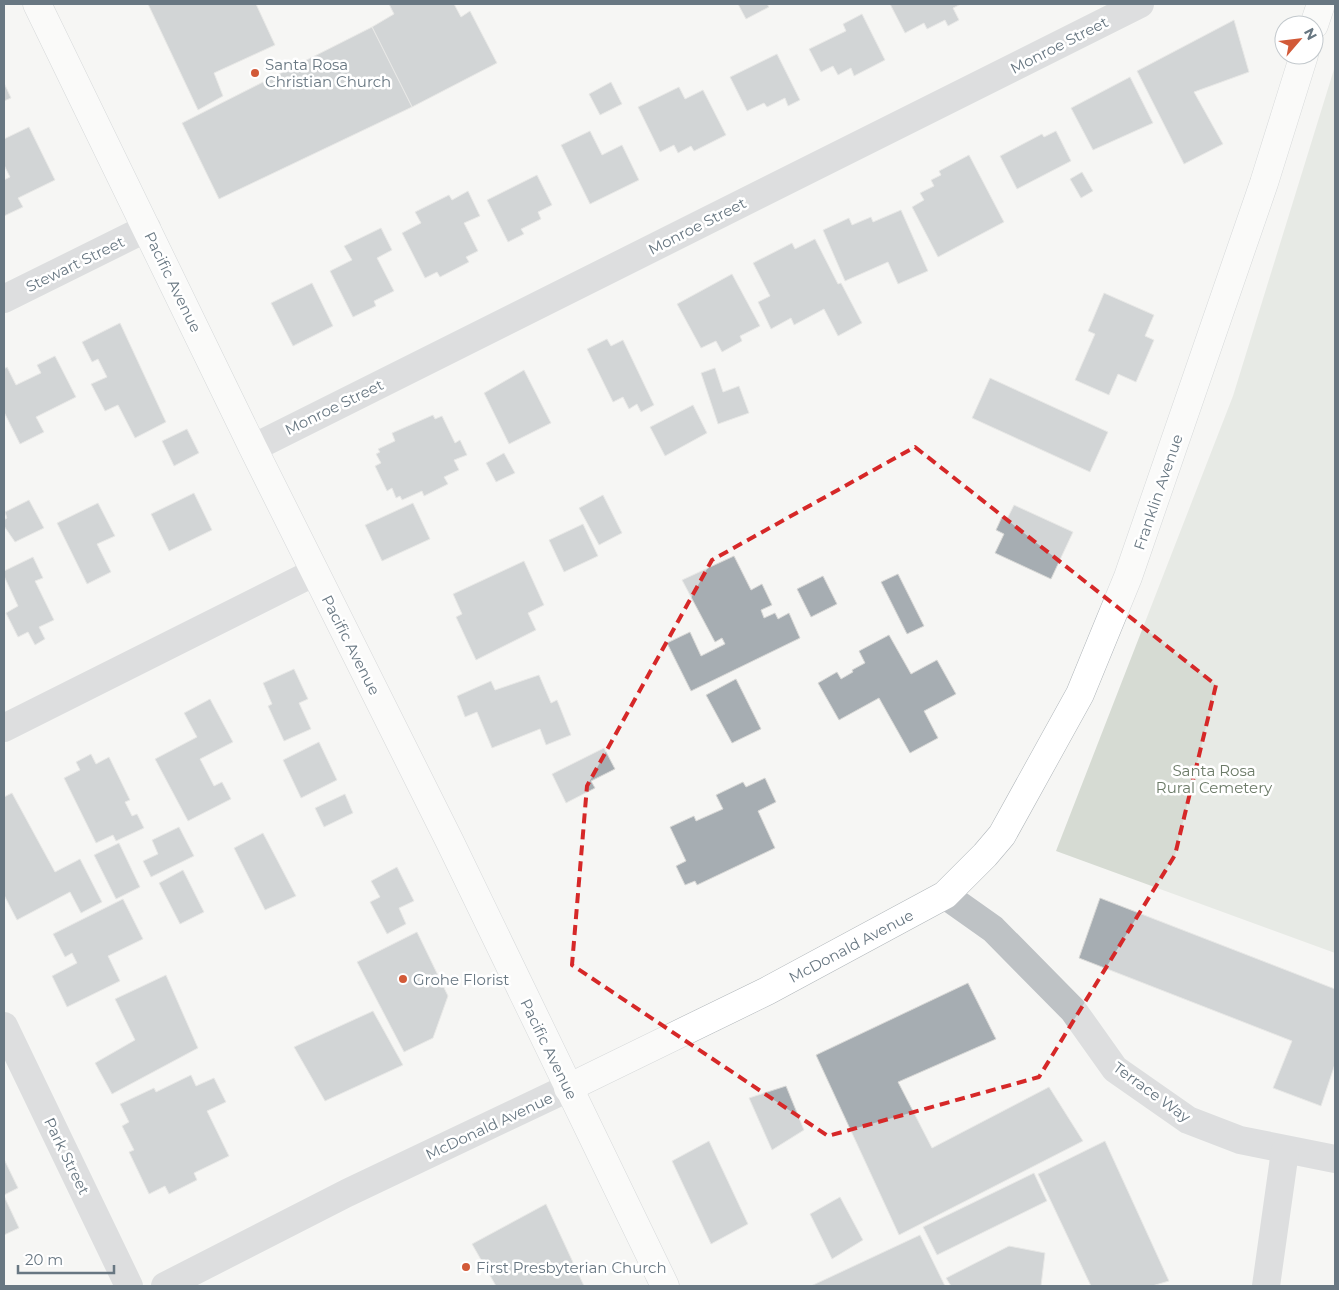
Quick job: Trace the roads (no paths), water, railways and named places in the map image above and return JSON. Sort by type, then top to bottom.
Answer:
[{"type":"street","name":"Pacific Avenue","points":[[37,4],[252,448],[446,833],[665,1286]]},
{"type":"street","name":"Monroe Street","points":[[252,448],[1140,4]]},
{"type":"street","name":"Franklin Avenue","points":[[945,895],[985,855],[1002,834],[1080,694],[1131,568],[1264,183],[1301,65]]},
{"type":"street","name":"Stewart Street","points":[[4,299],[147,228]]},
{"type":"street","points":[[4,728],[315,572]]},
{"type":"street","name":"McDonald Avenue","points":[[165,1286],[347,1192],[568,1088],[767,991],[945,895]]},
{"type":"street","name":"Terrace Way","points":[[945,895],[993,929],[1066,1003],[1115,1069],[1188,1120],[1240,1140],[1335,1159]]},
{"type":"street","name":"Park Street","points":[[4,1026],[130,1286]]},
{"type":"street","points":[[1266,1286],[1285,1150]]},
{"type":"place","name":"Santa Rosa Christian Church","points":[[255,73]]},
{"type":"place","name":"Grohe Florist","points":[[403,979]]},
{"type":"place","name":"First Presbyterian Church","points":[[466,1267]]},
{"type":"park label","name":"Santa Rosa Rural Cemetery","points":[[1214,778]]}]
